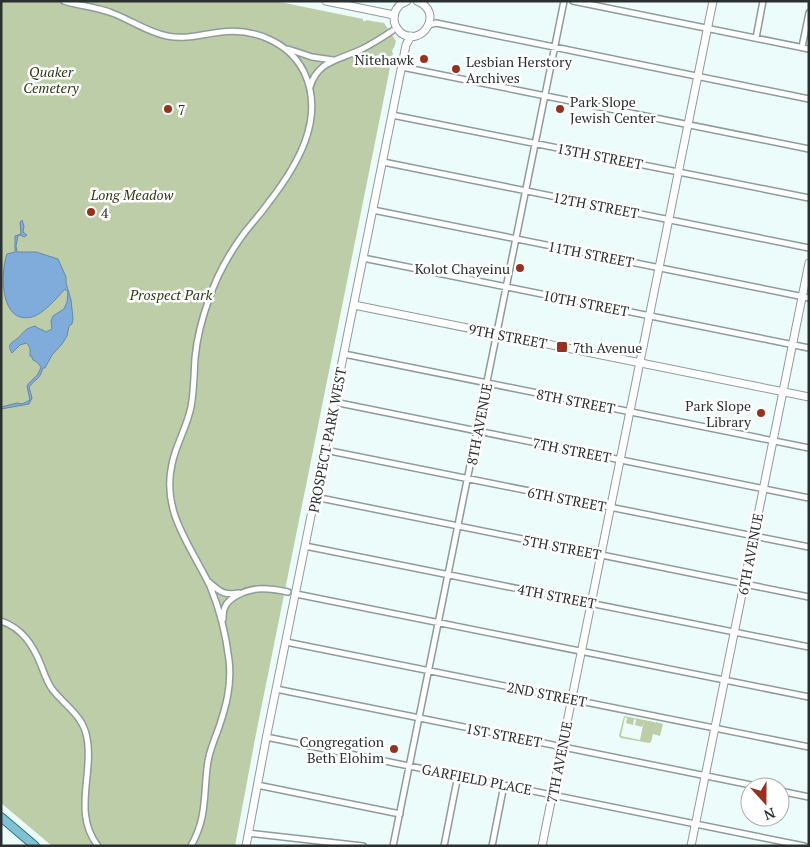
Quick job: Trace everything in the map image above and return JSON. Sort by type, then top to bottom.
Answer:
[{"type":"main road","points":[[1,817],[35,846]]},
{"type":"street","points":[[64,1],[107,11],[151,31],[170,36],[191,37],[238,31],[266,38],[285,48],[298,61],[310,88],[312,112],[302,153],[284,183],[245,232],[229,257],[220,272],[208,301],[196,353],[191,407],[172,463],[169,483],[173,509],[184,539],[214,596],[222,624],[230,677],[225,711],[208,760],[204,811],[197,835],[191,846]]},
{"type":"street","points":[[326,1],[394,15]]},
{"type":"street","points":[[407,1],[398,7],[394,15],[394,22],[403,34],[411,36],[417,36],[422,33],[429,25],[428,10],[417,1]]},
{"type":"street","name":"8TH AVENUE","points":[[393,846],[564,1]]},
{"type":"street","points":[[573,1],[809,49]]},
{"type":"street","name":"7TH AVENUE","points":[[542,846],[713,1]]},
{"type":"street","points":[[756,38],[763,1]]},
{"type":"street","points":[[802,48],[809,13]]},
{"type":"street","points":[[429,25],[436,24],[555,47],[809,99]]},
{"type":"street","points":[[310,88],[315,74],[334,60],[361,50],[392,31]]},
{"type":"street","name":"PROSPECT PARK WEST","points":[[246,846],[266,737],[382,162],[406,45],[411,36]]},
{"type":"street","points":[[285,48],[312,57],[334,60]]},
{"type":"street","points":[[402,67],[809,148]]},
{"type":"street","name":"13TH STREET","points":[[392,115],[809,198]]},
{"type":"street","name":"12TH STREET","points":[[382,162],[809,248]]},
{"type":"street","name":"11TH STREET","points":[[373,210],[805,297]]},
{"type":"street","name":"10TH STREET","points":[[363,258],[809,348]]},
{"type":"street","name":"6TH AVENUE","points":[[691,846],[782,392],[805,297],[809,263]]},
{"type":"street","name":"9TH STREET","points":[[354,305],[809,397]]},
{"type":"street","name":"8TH STREET","points":[[344,354],[809,448]]},
{"type":"street","name":"7TH STREET","points":[[334,402],[809,498]]},
{"type":"street","name":"6TH STREET","points":[[325,450],[809,547]]},
{"type":"street","name":"5TH STREET","points":[[315,497],[809,597]]},
{"type":"street","name":"4TH STREET","points":[[305,546],[809,647]]},
{"type":"street","points":[[207,581],[223,593],[233,594],[260,588],[288,592]]},
{"type":"street","points":[[222,624],[223,611],[226,604],[244,592]]},
{"type":"street","points":[[296,594],[809,697]]},
{"type":"street","points":[[1,621],[15,627],[28,639],[50,686],[74,711],[84,725],[89,751],[85,811],[89,829],[98,846]]},
{"type":"street","name":"2ND STREET","points":[[286,642],[809,747]]},
{"type":"street","name":"1ST STREET","points":[[276,689],[740,783]]},
{"type":"street","name":"GARFIELD PLACE","points":[[266,737],[804,846]]},
{"type":"street","points":[[444,846],[458,776]]},
{"type":"street","points":[[257,785],[400,814]]},
{"type":"street","points":[[492,846],[504,785]]},
{"type":"street","points":[[790,793],[809,797]]},
{"type":"street","points":[[248,833],[363,846]]},
{"type":"street","points":[[186,846],[197,835]]},
{"type":"green space","name":"Prospect Park","points":[[1,1],[275,1],[363,19],[363,21],[384,23],[396,41],[392,52],[235,846],[52,846],[1,803]]},
{"type":"green space","points":[[624,716],[663,724],[660,736],[653,734],[649,743],[619,736]],"holes":[[[625,717],[627,718],[626,723],[633,725],[634,719],[636,720],[635,725],[642,727],[644,721],[640,740],[621,736]]]},
{"type":"water","points":[[22,220],[23,232],[27,235],[24,237],[18,236],[17,252],[36,252],[58,259],[66,277],[73,318],[62,344],[52,355],[39,377],[29,387],[32,398],[29,404],[1,409],[1,407],[17,403],[22,404],[30,400],[27,386],[41,367],[30,356],[30,350],[26,343],[20,345],[12,353],[10,344],[26,330],[35,326],[46,332],[52,329],[51,321],[53,316],[64,309],[67,302],[68,292],[65,289],[45,309],[32,317],[21,317],[8,306],[3,284],[3,273],[7,254],[15,252],[15,236],[21,234],[20,222]]},
{"type":"place","name":"Nitehawk","points":[[424,59]]},
{"type":"place","name":"Lesbian Herstory Archives","points":[[456,69]]},
{"type":"place","name":"7","points":[[168,109]]},
{"type":"place","name":"Park Slope Jewish Center","points":[[560,109]]},
{"type":"place","name":"4","points":[[91,212]]},
{"type":"place","name":"Kolot Chayeinu","points":[[520,268]]},
{"type":"place","name":"7th Avenue","points":[[562,347]]},
{"type":"place","name":"Park Slope Library","points":[[761,413]]},
{"type":"place","name":"Congregation Beth Elohim","points":[[394,749]]},
{"type":"park label","name":"Quaker Cemetery","points":[[51,79]]},
{"type":"park label","name":"Long Meadow","points":[[132,194]]}]
